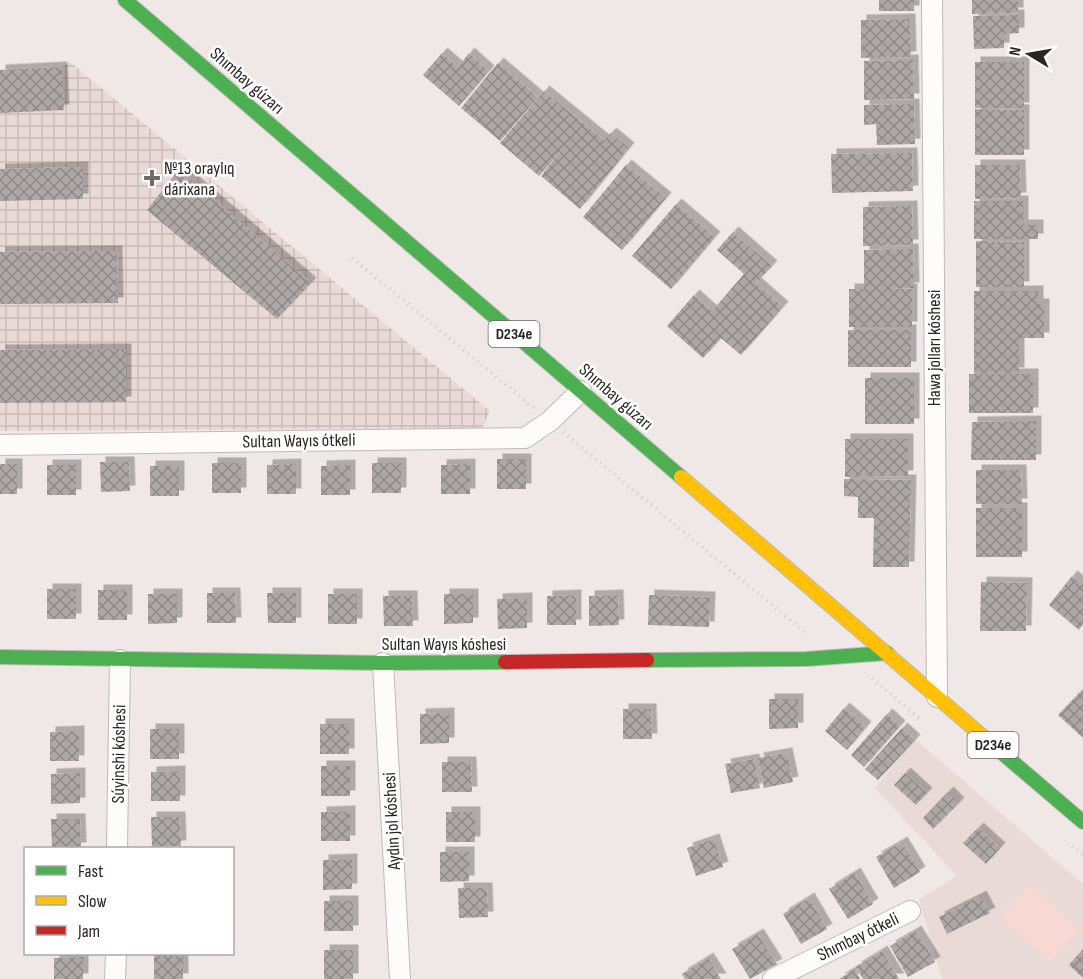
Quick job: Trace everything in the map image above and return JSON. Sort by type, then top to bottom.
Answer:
[{"type":"main road","name":"Shımbay gúzarı","points":[[124,0],[1083,822]]},
{"type":"main road","name":"Sultan Wayıs kóshesi","points":[[0,657],[383,663],[806,659],[887,653]]},
{"type":"street","name":"Hawa jolları kóshesi","points":[[932,0],[937,697]]},
{"type":"street","name":"Sultan Wayıs ótkeli","points":[[0,445],[525,438],[550,421],[581,391]]},
{"type":"street","name":"Súyinshi kóshesi","points":[[117,847],[120,660]]},
{"type":"street","name":"Aydın jol kóshesi","points":[[383,663],[400,979]]},
{"type":"street","name":"Shımbay ótkeli","points":[[773,979],[910,911]]},
{"type":"street","points":[[115,979],[116,955]]},
{"type":"path","points":[[352,258],[811,638]]},
{"type":"shaded area","points":[[70,62],[490,411],[482,428],[0,431],[0,70],[62,67]]},
{"type":"shaded area","points":[[915,739],[1083,884],[1083,979],[942,979],[919,899],[957,876],[875,788]]},
{"type":"shaded area","points":[[1030,885],[1079,929],[1051,961],[1001,918]]},
{"type":"building","points":[[879,0],[914,0],[914,11],[879,11]]},
{"type":"building","points":[[972,0],[1018,0],[1018,13],[972,14]]},
{"type":"building","points":[[1019,15],[1019,33],[1004,34],[1004,48],[974,49],[973,16]]},
{"type":"building","points":[[910,19],[911,57],[861,58],[861,20]]},
{"type":"building","points":[[442,53],[458,67],[469,53],[489,71],[459,106],[423,75]]},
{"type":"building","points":[[913,60],[914,99],[864,100],[864,61]]},
{"type":"building","points":[[975,62],[1024,62],[1024,108],[975,108]]},
{"type":"building","points":[[498,63],[538,97],[500,141],[461,108]]},
{"type":"building","points":[[62,67],[64,110],[0,113],[0,70]]},
{"type":"building","points":[[544,91],[604,140],[611,133],[629,148],[580,209],[541,176],[564,147],[539,176],[500,143]]},
{"type":"building","points":[[914,104],[915,144],[877,145],[876,124],[864,125],[864,105]]},
{"type":"building","points":[[975,109],[1024,110],[1024,155],[975,155]]},
{"type":"building","points":[[912,153],[913,191],[832,193],[831,154]]},
{"type":"building","points":[[626,165],[666,198],[622,250],[583,217]]},
{"type":"building","points":[[975,165],[1020,165],[1021,198],[975,199]]},
{"type":"building","points":[[83,167],[83,199],[0,201],[0,169]]},
{"type":"building","points":[[179,169],[311,283],[277,319],[147,210]]},
{"type":"building","points":[[974,201],[1023,201],[1023,225],[1038,225],[1038,239],[974,239]]},
{"type":"building","points":[[676,204],[715,237],[671,289],[632,256]]},
{"type":"building","points":[[912,206],[913,245],[863,246],[863,207]]},
{"type":"building","points":[[733,232],[772,266],[756,283],[783,307],[741,355],[721,338],[703,358],[667,326],[694,295],[712,311],[744,274],[717,250]]},
{"type":"building","points":[[976,241],[1024,242],[1024,287],[976,287]]},
{"type":"building","points":[[913,249],[914,288],[889,288],[912,289],[912,327],[849,327],[849,289],[864,289],[864,250]]},
{"type":"building","points":[[117,251],[118,303],[0,304],[0,252]]},
{"type":"building","points":[[974,291],[1038,291],[1038,304],[1044,304],[1044,338],[1019,338],[1019,373],[974,373]]},
{"type":"building","points":[[848,330],[911,330],[911,367],[848,367]]},
{"type":"building","points":[[126,349],[126,402],[0,403],[0,350]]},
{"type":"building","points":[[969,374],[1033,374],[1033,413],[969,413]]},
{"type":"building","points":[[865,378],[914,378],[914,424],[865,424]]},
{"type":"building","points":[[1036,421],[1036,460],[971,460],[972,422]]},
{"type":"building","points":[[845,439],[908,439],[908,476],[845,477]]},
{"type":"building","points":[[497,459],[526,459],[526,489],[497,489]]},
{"type":"building","points":[[100,462],[129,462],[130,491],[101,492]]},
{"type":"building","points":[[212,463],[241,463],[241,493],[212,493]]},
{"type":"building","points":[[372,463],[401,463],[401,493],[372,493]]},
{"type":"building","points":[[0,464],[17,464],[17,494],[0,494]]},
{"type":"building","points":[[296,464],[296,494],[267,494],[267,465]]},
{"type":"building","points":[[470,464],[470,494],[441,494],[441,465]]},
{"type":"building","points":[[47,465],[76,465],[76,495],[47,495]]},
{"type":"building","points":[[350,465],[350,495],[321,495],[321,466]]},
{"type":"building","points":[[150,466],[179,466],[179,496],[150,496]]},
{"type":"building","points":[[976,470],[1021,470],[1022,504],[976,504]]},
{"type":"building","points":[[844,479],[911,480],[909,567],[873,567],[874,518],[858,518],[858,497],[844,496]]},
{"type":"building","points":[[976,508],[1022,508],[1022,557],[976,557]]},
{"type":"building","points":[[1072,576],[1083,585],[1083,624],[1079,630],[1049,605]]},
{"type":"building","points":[[981,582],[1027,583],[1026,631],[980,631]]},
{"type":"building","points":[[47,589],[76,589],[76,619],[47,619]]},
{"type":"building","points":[[98,590],[127,590],[127,620],[98,620]]},
{"type":"building","points":[[207,593],[235,593],[236,623],[207,623]]},
{"type":"building","points":[[267,593],[296,593],[296,623],[268,623]]},
{"type":"building","points":[[148,594],[177,594],[177,623],[148,624]]},
{"type":"building","points":[[328,594],[357,594],[357,624],[328,624]]},
{"type":"building","points":[[444,594],[473,594],[473,623],[444,624]]},
{"type":"building","points":[[576,595],[576,625],[547,625],[547,596]]},
{"type":"building","points":[[618,595],[619,625],[589,626],[589,596]]},
{"type":"building","points":[[649,595],[710,597],[709,627],[648,625]]},
{"type":"building","points":[[383,596],[412,596],[413,626],[384,626]]},
{"type":"building","points":[[527,598],[527,628],[498,629],[497,599]]},
{"type":"building","points":[[1083,689],[1083,738],[1058,715]]},
{"type":"building","points":[[769,699],[798,699],[798,728],[769,729]]},
{"type":"building","points":[[844,708],[866,727],[847,750],[825,731]]},
{"type":"building","points":[[623,709],[651,709],[652,739],[623,739]]},
{"type":"building","points":[[449,713],[449,743],[420,744],[420,714]]},
{"type":"building","points":[[887,714],[900,726],[864,767],[851,755]]},
{"type":"building","points":[[320,724],[349,724],[349,754],[320,754]]},
{"type":"building","points":[[902,728],[915,740],[878,780],[865,769]]},
{"type":"building","points":[[150,729],[179,729],[179,759],[150,759]]},
{"type":"building","points":[[79,731],[79,761],[50,761],[50,732]]},
{"type":"building","points":[[787,753],[793,782],[764,788],[758,758]]},
{"type":"building","points":[[754,759],[760,788],[731,793],[725,764]]},
{"type":"building","points":[[442,762],[471,762],[472,792],[442,792]]},
{"type":"building","points":[[321,766],[350,766],[350,796],[321,796]]},
{"type":"building","points":[[180,771],[180,801],[151,801],[151,772]]},
{"type":"building","points":[[80,773],[80,803],[51,804],[51,774]]},
{"type":"building","points":[[905,773],[927,793],[916,805],[894,785]]},
{"type":"building","points":[[948,792],[959,803],[933,829],[923,818]]},
{"type":"building","points":[[350,811],[350,841],[321,841],[321,812]]},
{"type":"building","points":[[446,812],[475,812],[475,842],[446,842]]},
{"type":"building","points":[[151,817],[180,817],[181,846],[152,847]]},
{"type":"building","points":[[51,819],[80,819],[81,847],[52,847]]},
{"type":"building","points":[[978,828],[1000,848],[986,864],[963,843]]},
{"type":"building","points":[[714,839],[723,867],[696,876],[687,848]]},
{"type":"building","points":[[902,842],[920,872],[894,888],[876,857]]},
{"type":"building","points":[[440,852],[469,852],[469,881],[440,882]]},
{"type":"building","points":[[352,859],[352,889],[323,890],[323,860]]},
{"type":"building","points":[[855,873],[873,904],[848,919],[829,889]]},
{"type":"building","points":[[458,888],[487,888],[488,917],[459,918]]},
{"type":"building","points":[[981,896],[990,913],[947,934],[939,917]]},
{"type":"building","points":[[809,898],[827,929],[801,944],[783,914]]},
{"type":"building","points":[[324,901],[353,901],[353,931],[324,931]]},
{"type":"building","points":[[916,931],[935,962],[908,977],[890,946]]},
{"type":"building","points":[[758,934],[777,964],[750,979],[732,949]]},
{"type":"building","points":[[1083,949],[1083,978],[1069,965]]},
{"type":"building","points":[[324,950],[353,950],[353,979],[324,979]]},
{"type":"building","points":[[882,951],[899,979],[863,979],[856,967]]},
{"type":"building","points":[[154,955],[183,955],[183,979],[154,979]]},
{"type":"building","points":[[83,957],[83,979],[54,979],[54,958]]},
{"type":"building","points":[[708,958],[721,979],[685,979],[682,974]]},
{"type":"building","points":[[855,969],[860,979],[839,979]]},
{"type":"traffic: fast","points":[[125,0],[681,477]]},
{"type":"traffic: fast","points":[[647,660],[806,659],[887,653]]},
{"type":"traffic: fast","points":[[0,657],[383,663],[505,662]]},
{"type":"traffic: fast","points":[[994,746],[1083,822]]},
{"type":"traffic: slow","points":[[681,477],[994,746]]},
{"type":"traffic: jam","points":[[505,662],[647,660]]},
{"type":"place","name":"№13 oraylıq dárixana","points":[[152,178]]}]
